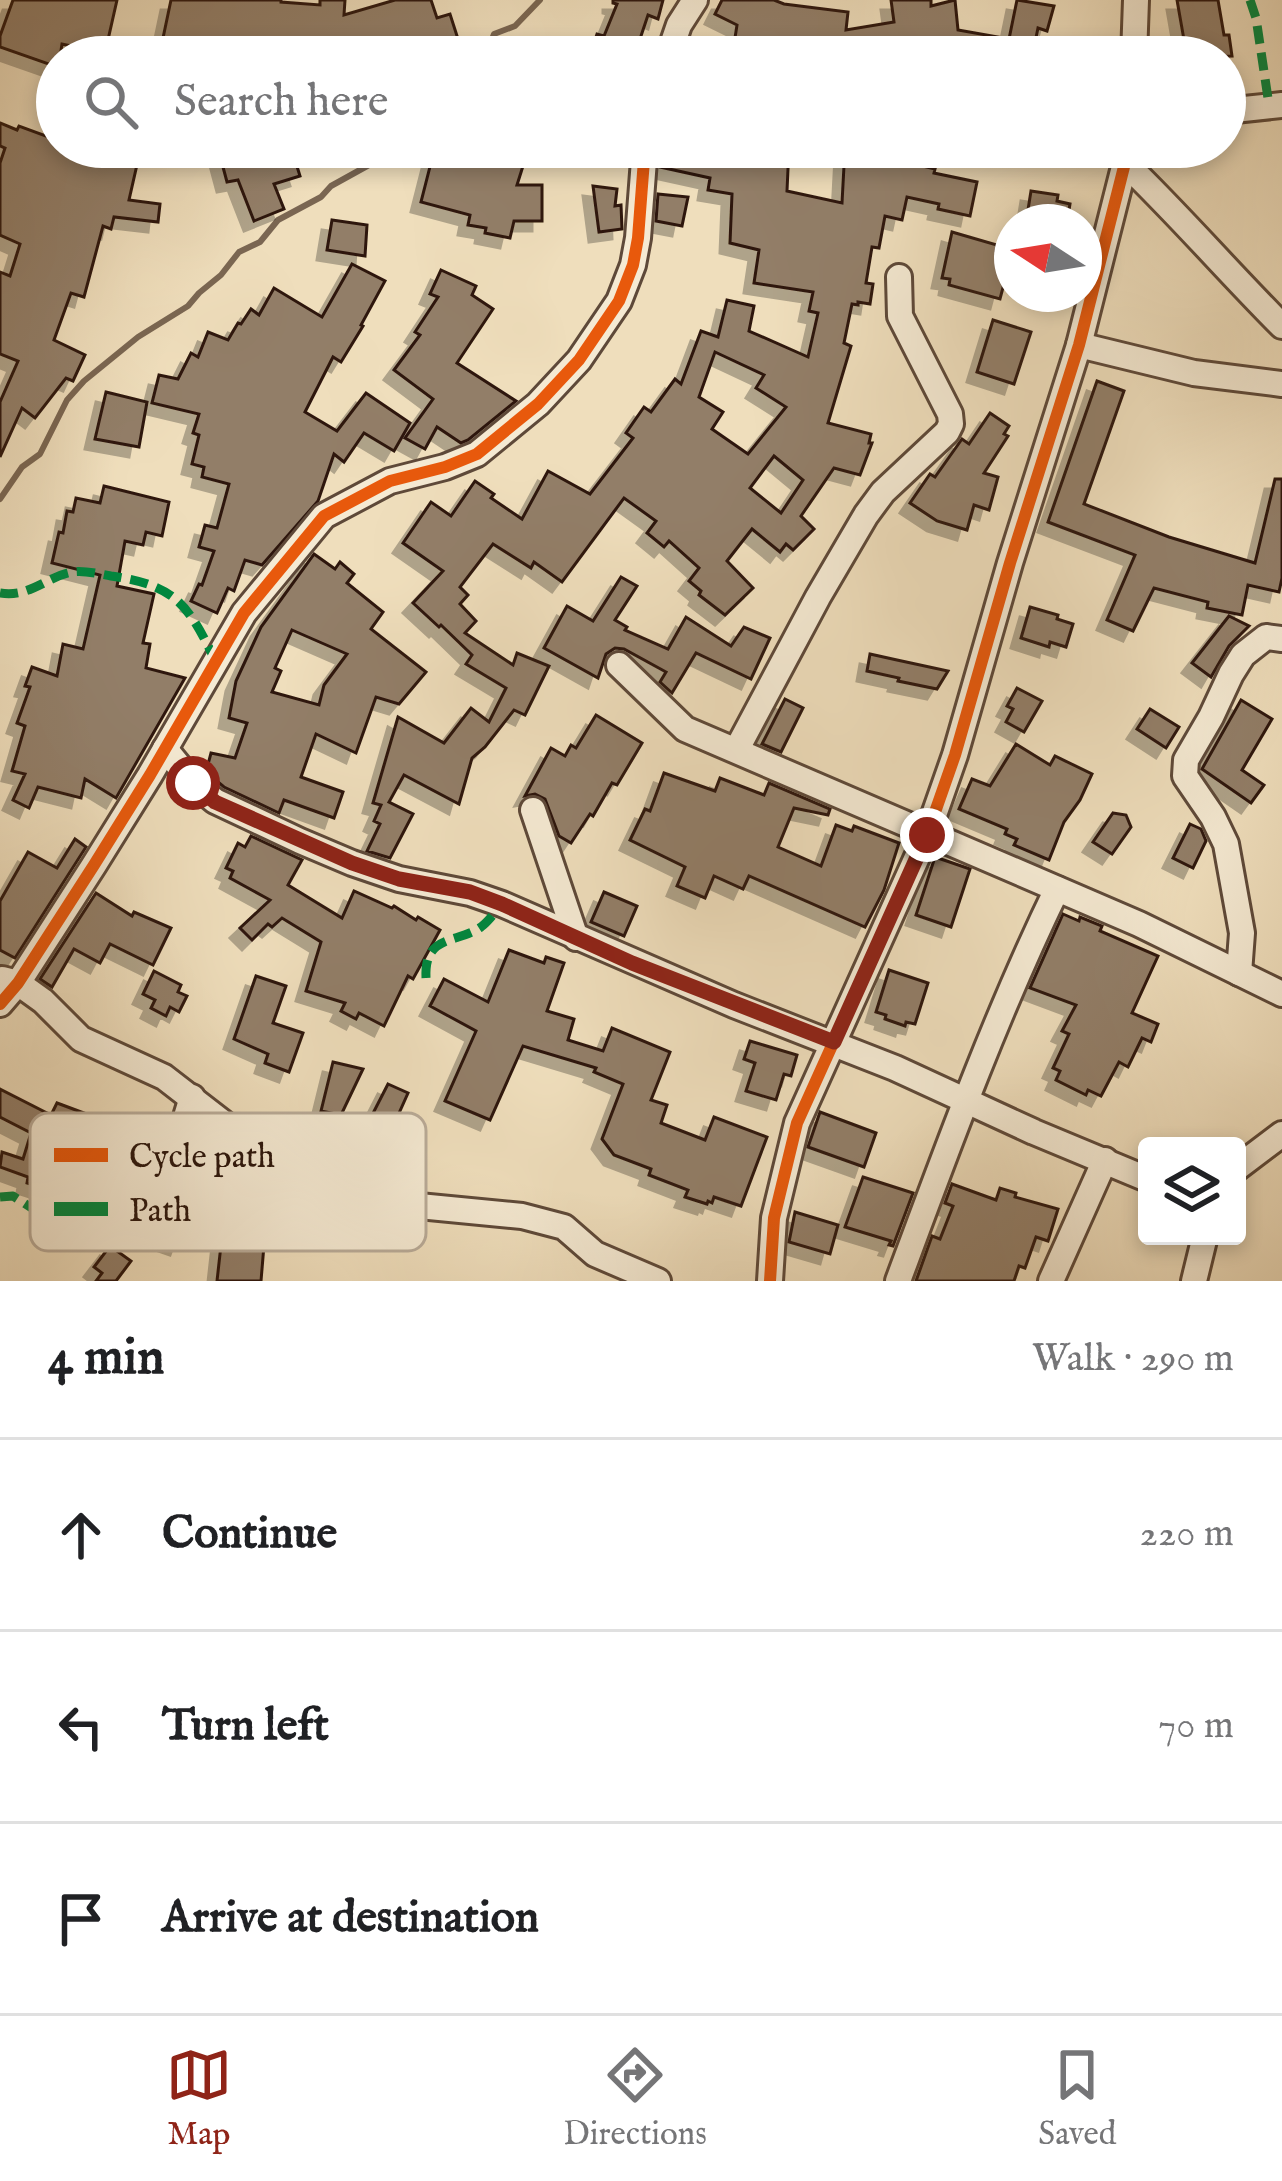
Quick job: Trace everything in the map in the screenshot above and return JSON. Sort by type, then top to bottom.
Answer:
[{"type":"street","points":[[675,36],[695,0]]},
{"type":"street","points":[[1135,36],[1136,0]]},
{"type":"street","points":[[1246,109],[1282,105]]},
{"type":"street","points":[[0,1004],[9,981],[165,749],[244,613],[324,516],[389,481],[477,454],[538,404],[579,360],[619,301],[633,265],[643,168]]},
{"type":"street","points":[[770,1281],[774,1218],[797,1123],[927,835],[955,755],[1079,345],[1125,168]]},
{"type":"street","points":[[1139,168],[1282,326]]},
{"type":"street","points":[[737,749],[866,514],[951,424],[900,316],[899,277]]},
{"type":"street","points":[[1079,345],[1194,373],[1282,385]]},
{"type":"street","points":[[1239,973],[1242,934],[1226,844],[1185,776],[1186,760],[1243,656],[1266,637],[1282,639]]},
{"type":"street","points":[[619,665],[685,729],[1139,924],[1282,994]]},
{"type":"street","points":[[165,749],[215,802],[300,841],[399,879],[470,892],[734,1005],[834,1042],[1138,1175]]},
{"type":"street","points":[[533,810],[576,938]]},
{"type":"street","points":[[898,1281],[964,1100],[1057,889]]},
{"type":"street","points":[[9,981],[44,1001],[81,1039],[164,1077],[213,1113]]},
{"type":"street","points":[[187,1113],[192,1096]]},
{"type":"street","points":[[1246,1161],[1282,1134]]},
{"type":"street","points":[[1051,1281],[1105,1160]]},
{"type":"street","points":[[426,1207],[522,1216],[564,1227],[595,1254],[658,1281]]},
{"type":"street","points":[[1194,1281],[1202,1245]]},
{"type":"building","points":[[13,0],[117,0],[109,36],[36,36],[36,60],[0,47]]},
{"type":"building","points":[[171,0],[281,0],[320,5],[320,0],[345,0],[344,15],[395,0],[431,0],[437,18],[450,14],[457,36],[163,36]]},
{"type":"building","points":[[663,0],[658,19],[648,15],[641,36],[604,36],[617,4],[613,3]]},
{"type":"building","points":[[722,0],[774,0],[848,12],[846,30],[894,22],[891,0],[931,0],[931,6],[955,0],[958,30],[992,36],[735,36],[737,25],[715,14]]},
{"type":"building","points":[[1017,0],[1054,6],[1047,31],[1038,28],[1036,36],[1010,36]]},
{"type":"building","points":[[1177,0],[1218,0],[1224,35],[1229,36],[1183,36]]},
{"type":"building","points":[[0,123],[36,132],[36,168],[136,168],[129,200],[160,204],[158,222],[114,217],[111,229],[103,226],[84,297],[71,293],[54,340],[85,355],[73,381],[66,378],[35,418],[22,408],[0,457],[0,402],[18,361],[0,354],[0,272],[10,276],[20,244],[0,235],[0,163],[5,148],[0,146]]},
{"type":"building","points":[[223,168],[298,168],[300,176],[274,184],[284,209],[254,221],[238,180],[227,182]]},
{"type":"building","points":[[430,168],[522,168],[517,185],[542,185],[542,221],[514,221],[510,238],[468,225],[470,215],[421,202]]},
{"type":"building","points":[[665,168],[788,168],[787,191],[842,203],[844,168],[931,168],[934,173],[977,182],[970,216],[907,197],[902,220],[885,216],[879,248],[872,247],[866,283],[873,284],[870,304],[852,304],[844,343],[851,346],[828,423],[871,434],[860,475],[834,468],[801,516],[814,529],[793,550],[786,544],[780,552],[752,529],[727,561],[753,588],[725,615],[689,581],[699,568],[669,541],[664,547],[647,533],[656,521],[624,498],[562,582],[534,562],[531,568],[493,544],[460,587],[468,595],[460,604],[476,621],[465,633],[513,665],[517,653],[549,666],[525,715],[514,710],[472,758],[459,804],[404,775],[389,802],[413,814],[390,858],[367,851],[380,824],[374,821],[381,805],[373,803],[398,717],[444,743],[471,708],[489,722],[506,688],[466,664],[472,655],[413,603],[443,571],[403,543],[431,502],[451,516],[475,481],[522,519],[548,471],[590,494],[633,438],[626,433],[644,407],[651,412],[675,379],[681,384],[701,331],[718,337],[727,300],[754,306],[749,331],[808,357],[818,313],[809,311],[813,292],[754,283],[759,250],[730,243],[732,194],[708,190],[710,178]],"holes":[[[715,352],[764,375],[756,388],[786,407],[748,454],[712,429],[723,412],[699,397]],[[774,456],[803,480],[781,513],[750,488]]]},
{"type":"building","points":[[593,186],[617,189],[615,206],[621,205],[622,229],[599,232]]},
{"type":"building","points":[[1031,191],[1058,195],[1057,201],[1070,204],[1029,204]]},
{"type":"building","points":[[658,194],[688,197],[682,226],[656,221]]},
{"type":"building","points":[[332,220],[367,225],[365,256],[327,250]]},
{"type":"building","points":[[952,232],[994,244],[994,297],[949,285],[950,279],[942,278]]},
{"type":"building","points":[[352,264],[385,281],[341,362],[333,357],[305,412],[337,431],[366,393],[410,423],[394,451],[364,433],[344,462],[334,454],[318,501],[262,565],[245,560],[234,591],[228,588],[217,613],[191,601],[214,551],[199,547],[205,525],[217,528],[229,484],[202,477],[204,467],[192,464],[199,414],[152,403],[159,375],[178,379],[191,353],[198,357],[208,332],[228,340],[251,309],[259,315],[274,288],[322,317]]},
{"type":"building","points":[[441,270],[476,286],[472,295],[493,309],[457,363],[516,401],[461,443],[437,427],[425,449],[405,438],[433,399],[394,370],[420,335],[415,332],[438,297],[430,294]]},
{"type":"building","points":[[993,320],[1031,332],[1014,384],[977,372]]},
{"type":"building","points":[[1097,381],[1124,391],[1084,504],[1255,563],[1275,479],[1282,479],[1279,592],[1248,585],[1242,615],[1154,588],[1133,631],[1107,620],[1135,555],[1048,522]]},
{"type":"building","points":[[106,392],[147,402],[139,447],[95,439]]},
{"type":"building","points":[[990,413],[1009,426],[1004,434],[1008,436],[984,473],[998,477],[989,510],[974,505],[967,530],[937,521],[910,503],[962,439],[969,444]]},
{"type":"building","points":[[104,486],[169,502],[162,536],[146,532],[143,545],[125,541],[117,586],[154,594],[143,643],[150,644],[146,668],[185,678],[116,798],[85,779],[81,798],[38,787],[29,808],[13,800],[25,774],[12,771],[25,726],[17,723],[30,687],[25,686],[32,667],[57,676],[63,644],[83,649],[100,575],[52,563],[59,532],[63,533],[67,511],[73,512],[76,498],[100,503]]},
{"type":"building","points":[[314,554],[335,569],[340,562],[354,574],[347,583],[383,612],[371,629],[426,672],[399,704],[376,697],[356,753],[316,734],[301,777],[343,792],[334,818],[284,800],[279,813],[224,787],[206,772],[211,753],[235,758],[247,723],[229,718],[236,681],[261,627]],"holes":[[[292,630],[347,654],[324,685],[319,705],[272,692],[281,671],[275,668]]]},
{"type":"building","points":[[621,577],[637,586],[615,620],[625,630],[668,649],[686,617],[731,646],[744,627],[770,638],[751,679],[696,653],[672,693],[660,682],[666,672],[624,649],[606,654],[598,678],[544,648],[567,606],[593,621]]},
{"type":"building","points":[[1030,607],[1073,624],[1066,647],[1021,638]]},
{"type":"building","points":[[1229,616],[1249,626],[1229,646],[1211,677],[1192,663]]},
{"type":"building","points":[[870,654],[948,671],[937,689],[898,681],[867,671]]},
{"type":"building","points":[[1017,688],[1042,701],[1024,732],[1006,722],[1013,709],[1007,706]]},
{"type":"building","points":[[785,699],[803,708],[781,752],[762,744]]},
{"type":"building","points":[[1241,700],[1272,719],[1242,770],[1264,785],[1251,803],[1202,769]]},
{"type":"building","points":[[1150,709],[1179,727],[1166,748],[1137,729]]},
{"type":"building","points":[[596,715],[642,743],[617,785],[612,783],[571,843],[559,836],[545,799],[525,796],[551,748],[565,756],[571,745],[576,748]]},
{"type":"building","points":[[1016,744],[1050,765],[1055,756],[1092,774],[1049,860],[1014,845],[1017,839],[1005,834],[1007,829],[959,809],[972,779],[990,786]]},
{"type":"building","points":[[664,773],[715,791],[720,778],[764,795],[769,783],[830,809],[828,815],[794,808],[778,847],[821,866],[836,825],[852,831],[854,826],[899,843],[884,890],[865,927],[749,876],[743,889],[714,876],[705,898],[677,886],[685,867],[630,840],[645,809],[650,811]]},
{"type":"building","points":[[1113,813],[1126,815],[1131,827],[1112,854],[1093,842]]},
{"type":"building","points":[[1190,824],[1201,829],[1206,841],[1193,868],[1173,858]]},
{"type":"building","points":[[251,836],[302,860],[288,885],[342,918],[354,891],[440,930],[413,979],[408,976],[384,1026],[359,1013],[356,1019],[341,1011],[345,1003],[306,991],[321,942],[282,918],[252,940],[240,928],[270,900],[230,878],[233,871],[226,868],[238,843],[245,847]]},
{"type":"building","points":[[75,839],[86,847],[15,958],[0,950],[0,901],[28,852],[57,868]]},
{"type":"building","points":[[935,857],[970,869],[951,927],[916,915]]},
{"type":"building","points":[[604,892],[637,906],[624,936],[591,922]]},
{"type":"building","points":[[96,893],[132,916],[134,912],[171,928],[153,965],[110,944],[100,963],[74,949],[52,987],[40,979]]},
{"type":"building","points":[[1063,914],[1102,926],[1100,931],[1158,956],[1132,1013],[1158,1024],[1151,1042],[1142,1038],[1128,1067],[1119,1062],[1101,1096],[1088,1090],[1086,1095],[1056,1080],[1060,1071],[1053,1068],[1069,1034],[1062,1031],[1076,1005],[1030,988]]},
{"type":"building","points":[[509,950],[544,963],[546,957],[564,963],[547,1011],[574,1019],[568,1040],[603,1051],[612,1028],[670,1052],[651,1100],[667,1105],[661,1123],[705,1140],[714,1117],[767,1137],[741,1206],[714,1197],[707,1204],[685,1197],[688,1190],[614,1155],[602,1139],[623,1084],[594,1072],[596,1068],[523,1046],[490,1120],[445,1101],[476,1031],[430,1006],[444,979],[488,1002]]},
{"type":"building","points":[[889,970],[928,983],[915,1024],[906,1022],[905,1026],[876,1012]]},
{"type":"building","points":[[154,971],[181,985],[178,992],[187,996],[179,1012],[170,1007],[166,1016],[151,1008],[155,1000],[143,994]]},
{"type":"building","points":[[256,976],[286,986],[273,1023],[303,1033],[289,1072],[265,1063],[268,1054],[234,1039]]},
{"type":"building","points":[[750,1041],[797,1055],[791,1076],[784,1074],[776,1100],[746,1091],[755,1063],[744,1059]]},
{"type":"building","points":[[333,1062],[363,1069],[342,1113],[321,1111]]},
{"type":"building","points":[[388,1084],[408,1093],[399,1113],[373,1113]]},
{"type":"building","points":[[0,1089],[47,1113],[30,1113],[30,1132],[0,1117]]},
{"type":"building","points":[[57,1103],[84,1113],[52,1113]]},
{"type":"building","points":[[820,1112],[876,1133],[864,1167],[808,1147]]},
{"type":"building","points":[[30,1136],[30,1184],[28,1177],[0,1167],[2,1152],[23,1159]]},
{"type":"building","points":[[863,1177],[913,1193],[893,1246],[891,1241],[845,1227]]},
{"type":"building","points":[[952,1184],[996,1200],[1000,1188],[1058,1209],[1048,1241],[1036,1237],[1025,1268],[1019,1266],[1014,1281],[916,1281],[932,1236],[940,1239],[953,1206],[945,1203]]},
{"type":"building","points":[[795,1212],[838,1225],[830,1254],[789,1242]]},
{"type":"building","points":[[106,1251],[117,1251],[131,1261],[116,1281],[96,1281],[102,1273],[94,1267]]},
{"type":"building","points":[[220,1251],[264,1251],[261,1281],[217,1281]]},
{"type":"waterway","points":[[493,36],[515,26],[540,0]]},
{"type":"waterway","points":[[0,499],[22,467],[40,454],[67,400],[84,381],[138,337],[188,306],[239,252],[260,242],[278,220],[364,168]]},
{"type":"marked path","points":[[1250,0],[1269,105]]},
{"type":"marked path","points":[[0,593],[20,593],[77,572],[150,585],[187,611],[215,660]]},
{"type":"marked path","points":[[426,978],[436,947],[481,927],[502,904]]},
{"type":"marked path","points":[[0,1197],[13,1196],[30,1207]]},
{"type":"cycle path","points":[[0,1004],[94,865],[244,613],[324,516],[390,481],[477,454],[538,404],[579,360],[619,301],[633,265],[643,168]]},
{"type":"cycle path","points":[[770,1281],[774,1218],[797,1123],[927,835],[955,755],[1079,345],[1124,168]]},
{"type":"route","points":[[193,783],[215,802],[352,863],[399,879],[470,892],[632,963],[834,1042],[927,835]]}]
